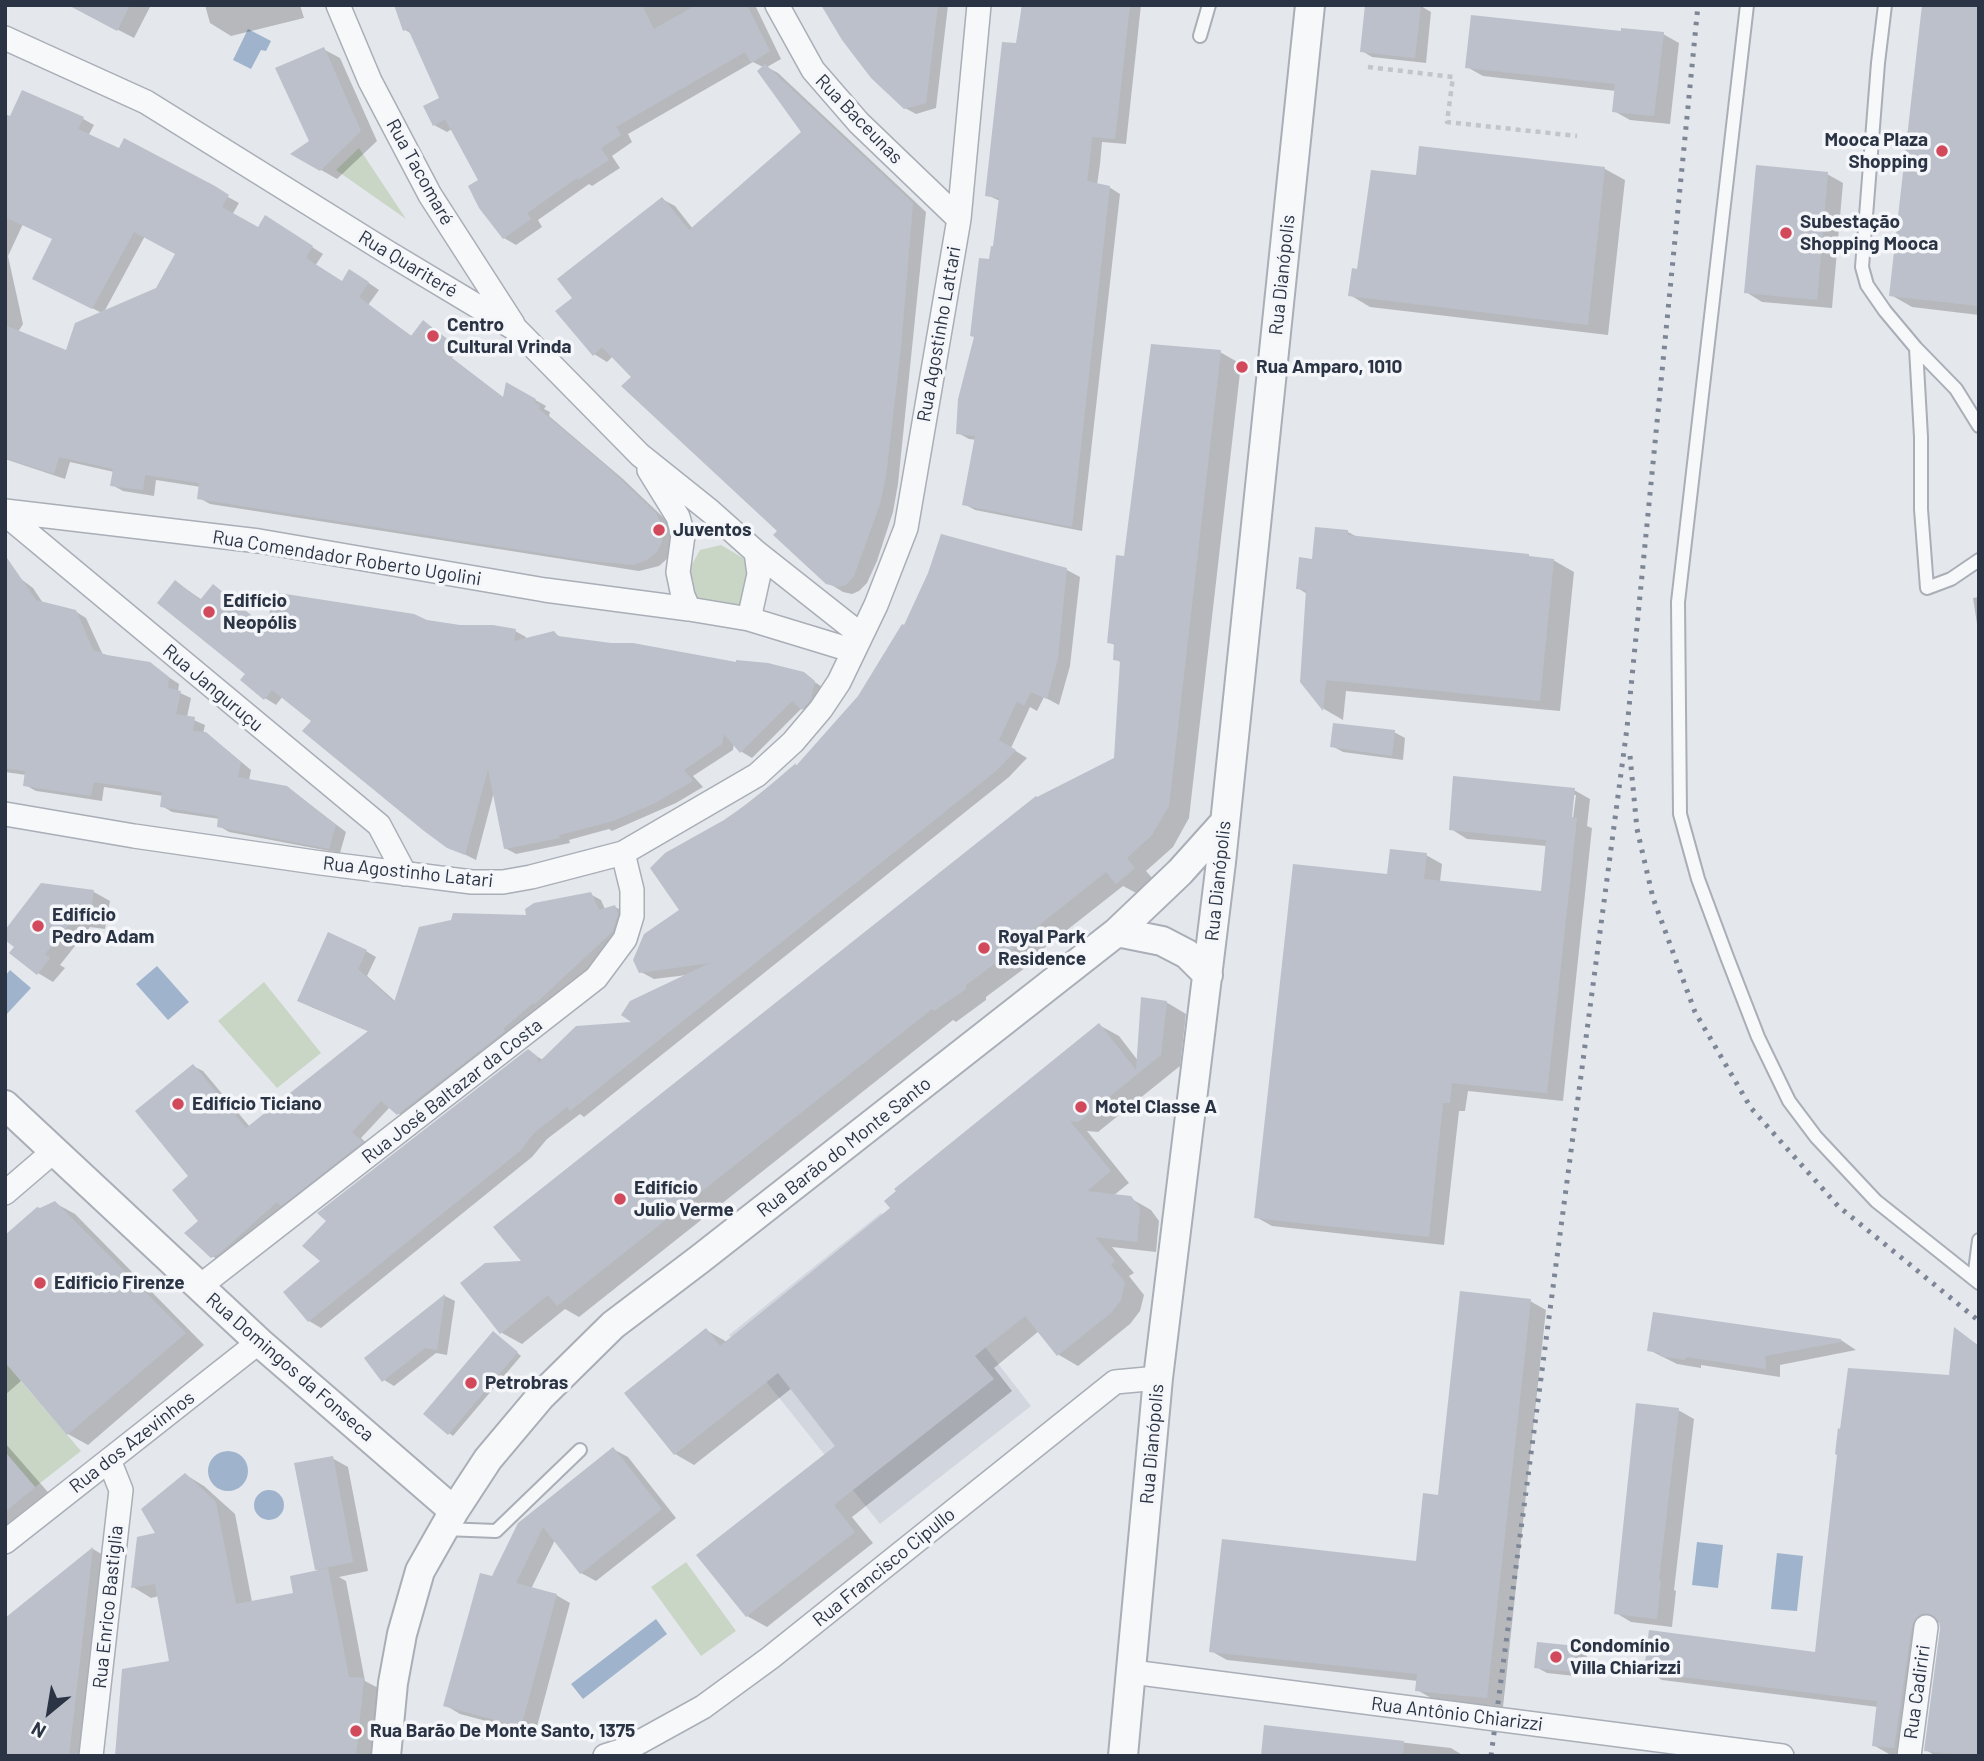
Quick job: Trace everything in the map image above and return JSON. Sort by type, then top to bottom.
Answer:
[{"type":"street","name":"Rua Tacomaré","points":[[338,5],[370,81],[430,195],[517,330]]},
{"type":"street","name":"Rua Baceunas","points":[[777,5],[813,70],[859,123],[959,219]]},
{"type":"street","name":"Rua Agostinho Lattari","points":[[857,643],[891,570],[906,528],[959,219],[979,5]]},
{"type":"street","name":"Rua Dianópolis","points":[[1123,1756],[1158,1378],[1208,975],[1310,5]]},
{"type":"street","name":"Rua Quariteré","points":[[5,38],[146,102],[517,330],[640,455],[709,511],[857,643]]},
{"type":"street","points":[[640,455],[678,517],[682,535],[678,572],[689,609]]},
{"type":"street","name":"Rua Comendador Roberto Ugolini","points":[[5,513],[259,541],[545,590],[749,619],[857,643]]},
{"type":"street","name":"Rua Janguruçu","points":[[5,513],[379,825],[405,874]]},
{"type":"street","points":[[749,619],[759,574],[756,552]]},
{"type":"street","name":"Rua Agostinho Latari","points":[[5,814],[134,836],[405,874],[472,882],[503,882],[531,877],[623,853],[757,775],[793,742],[821,709],[839,681],[857,643]]},
{"type":"street","name":"Rua Barão do Monte Santo","points":[[386,1756],[393,1684],[402,1634],[420,1571],[488,1459],[541,1396],[613,1325],[1117,932],[1180,872],[1224,823]]},
{"type":"street","name":"Rua José Baltazar da Costa","points":[[199,1287],[596,978],[625,939],[632,916],[632,890],[623,853]]},
{"type":"street","points":[[1117,932],[1162,941],[1187,954],[1208,975]]},
{"type":"street","name":"Rua Domingos da Fonseca","points":[[5,1105],[449,1520]]},
{"type":"street","points":[[5,1193],[54,1151]]},
{"type":"street","name":"Rua dos Azevinhos","points":[[5,1542],[259,1342]]},
{"type":"street","name":"Rua Francisco Cipullo","points":[[605,1756],[627,1749],[703,1707],[759,1667],[1115,1382],[1158,1378]]},
{"type":"street","name":"Rua Enrico Bastiglia","points":[[91,1756],[121,1490],[109,1460]]},
{"type":"street","name":"Rua Cadiriri","points":[[1909,1756],[1926,1627]]},
{"type":"street","name":"Rua Antônio Chiarizzi","points":[[1132,1672],[1782,1756]]},
{"type":"lane","points":[[1200,36],[1209,5]]},
{"type":"lane","points":[[1747,5],[1678,602],[1679,814],[1698,880],[1727,957],[1758,1037],[1789,1101],[1816,1137],[1876,1201],[1976,1281]]},
{"type":"lane","points":[[1885,5],[1861,267],[1867,285],[1916,348],[1956,389],[1979,426]]},
{"type":"lane","points":[[1916,348],[1921,437],[1921,509],[1927,588],[1951,579],[1979,560]]},
{"type":"lane","points":[[1976,1281],[1979,1240]]},
{"type":"lane","points":[[449,1520],[496,1531],[580,1450]]},
{"type":"path","points":[[1368,67],[1453,77],[1447,122],[1577,136]]},
{"type":"shaded area","points":[[881,1213],[1031,1406],[880,1524],[729,1335]]},
{"type":"green space","points":[[359,148],[406,219],[336,170]]},
{"type":"green space","points":[[721,545],[748,561],[752,570],[744,611],[698,602],[685,577],[700,550]]},
{"type":"green space","points":[[264,982],[321,1053],[277,1088],[218,1021]]},
{"type":"green space","points":[[7,1365],[81,1451],[35,1487],[5,1452]]},
{"type":"green space","points":[[686,1562],[736,1631],[701,1656],[651,1587]]},
{"type":"water","points":[[248,29],[271,41],[266,51],[261,50],[251,69],[233,60]]},
{"type":"water","points":[[157,966],[189,1002],[168,1020],[136,984]]},
{"type":"water","points":[[10,970],[31,988],[5,1016],[5,976]]},
{"type":"water","points":[[228,1451],[236,1452],[242,1457],[247,1463],[247,1479],[242,1485],[236,1490],[228,1491],[220,1490],[214,1485],[209,1479],[208,1471],[209,1463],[214,1457],[220,1452]]},
{"type":"water","points":[[269,1490],[280,1494],[284,1505],[280,1516],[269,1520],[258,1516],[254,1505],[258,1494]]},
{"type":"water","points":[[1697,1542],[1723,1545],[1718,1588],[1692,1585]]},
{"type":"water","points":[[1777,1553],[1803,1556],[1797,1611],[1771,1609]]},
{"type":"water","points":[[656,1619],[667,1634],[583,1699],[571,1684]]},
{"type":"building","points":[[68,5],[130,5],[117,31]]},
{"type":"building","points":[[394,5],[642,5],[654,29],[696,5],[747,5],[770,51],[751,63],[745,52],[616,127],[621,135],[601,148],[609,160],[578,180],[577,178],[527,213],[531,219],[503,239],[479,208],[468,186],[478,180],[445,119],[433,126],[423,106],[439,98],[408,29],[403,31]]},
{"type":"building","points":[[821,5],[938,5],[926,103],[904,109],[871,78],[842,40]]},
{"type":"building","points":[[1022,5],[1130,5],[1115,139],[1092,137],[1087,181],[1110,186],[1072,527],[962,505],[975,436],[956,434],[958,399],[974,337],[970,336],[979,258],[989,259],[999,198],[985,196],[1002,42],[1016,43]]},
{"type":"building","points":[[1365,5],[1421,5],[1415,58],[1360,52]]},
{"type":"building","name":"Mooca Plaza Shopping","points":[[1922,5],[1979,5],[1979,306],[1889,296]]},
{"type":"building","points":[[1471,15],[1621,31],[1621,28],[1664,32],[1654,116],[1612,112],[1615,84],[1465,68]]},
{"type":"building","points":[[324,47],[361,131],[320,171],[290,154],[309,141],[275,68]]},
{"type":"building","points":[[765,64],[913,203],[901,347],[886,476],[880,504],[854,576],[846,585],[838,587],[826,584],[773,535],[777,531],[621,386],[631,377],[602,347],[593,356],[555,311],[572,298],[557,279],[662,197],[689,230],[801,132],[757,71]]},
{"type":"building","points":[[22,90],[84,117],[78,129],[119,148],[124,138],[215,186],[229,195],[222,207],[258,227],[265,215],[313,246],[306,258],[342,281],[349,269],[369,282],[359,297],[411,336],[423,320],[449,341],[442,351],[503,397],[506,382],[536,399],[534,402],[540,405],[539,409],[612,471],[656,513],[663,529],[662,542],[657,552],[647,560],[633,565],[591,561],[197,499],[199,483],[145,475],[143,490],[110,486],[113,469],[59,457],[54,474],[5,458],[5,325],[66,350],[75,323],[156,288],[175,254],[134,232],[92,309],[32,279],[52,239],[5,217],[5,114],[10,116]]},
{"type":"building","points":[[1419,146],[1605,167],[1588,325],[1348,296],[1352,268],[1357,269],[1371,170],[1416,175]]},
{"type":"building","name":"Subestação Shopping Mooca","points":[[1756,165],[1828,172],[1817,300],[1744,293]]},
{"type":"building","points":[[1151,344],[1221,350],[1169,806],[1152,835],[1127,858],[1135,868],[1116,884],[1106,872],[1014,945],[1013,950],[966,985],[966,989],[934,1011],[932,1009],[557,1306],[548,1295],[500,1334],[460,1283],[485,1263],[521,1261],[493,1227],[1036,796],[1114,758],[1120,661],[1113,660],[1114,644],[1107,643],[1116,555],[1124,556]]},
{"type":"building","points":[[1315,527],[1348,530],[1348,535],[1554,559],[1540,701],[1326,680],[1323,711],[1300,682],[1306,590],[1296,589],[1299,557],[1312,559]]},
{"type":"building","points":[[941,534],[1067,568],[1058,658],[1047,699],[1031,692],[1024,706],[1017,701],[999,740],[1016,750],[996,771],[570,1111],[567,1107],[534,1133],[520,1151],[308,1322],[283,1292],[320,1261],[302,1246],[326,1221],[317,1213],[528,1049],[537,1056],[538,1063],[576,1026],[631,1022],[621,1015],[630,1001],[710,963],[639,973],[633,960],[644,934],[679,910],[650,868],[665,853],[724,820],[754,799],[796,763],[795,767],[858,696],[902,624],[904,625],[928,573]]},
{"type":"building","points":[[5,555],[36,600],[76,610],[93,650],[150,662],[169,677],[168,688],[181,691],[176,714],[195,717],[193,731],[206,732],[241,762],[238,777],[287,786],[336,825],[329,849],[217,827],[218,816],[160,807],[162,792],[94,782],[91,796],[23,786],[25,771],[5,768]]},
{"type":"building","points":[[175,580],[200,600],[213,584],[267,628],[273,592],[414,614],[427,620],[516,629],[514,641],[554,631],[558,636],[633,643],[736,662],[768,663],[804,672],[815,681],[811,699],[802,710],[792,701],[740,753],[724,734],[722,744],[684,770],[693,781],[653,804],[613,821],[559,835],[560,838],[504,849],[488,769],[465,855],[447,848],[424,831],[302,731],[311,721],[272,690],[264,700],[240,680],[245,674],[157,603]]},
{"type":"building","points":[[1333,723],[1395,730],[1392,756],[1330,747]]},
{"type":"building","points":[[1453,776],[1575,788],[1572,817],[1577,818],[1547,1093],[1452,1083],[1450,1103],[1443,1103],[1429,1237],[1254,1218],[1293,864],[1387,874],[1390,849],[1427,853],[1424,879],[1541,891],[1546,840],[1449,830]]},
{"type":"building","name":"Edifício Pedro Adam","points":[[41,883],[94,890],[89,921],[73,919],[45,954],[50,958],[37,975],[9,953],[14,947],[5,940],[5,930]]},
{"type":"building","points":[[591,892],[599,910],[615,905],[618,914],[612,932],[535,1004],[503,1029],[505,1031],[397,1115],[381,1101],[352,1132],[363,1142],[281,1206],[277,1202],[220,1253],[211,1258],[184,1233],[198,1221],[172,1190],[188,1176],[135,1111],[193,1064],[246,1128],[368,1031],[297,1001],[328,932],[367,950],[358,969],[394,1002],[419,927],[451,920],[453,913],[526,915],[525,909],[534,903]]},
{"type":"building","points":[[1141,997],[1167,1001],[1161,1055],[1078,1122],[1070,1121],[1111,1171],[1087,1191],[1131,1196],[1140,1208],[1137,1242],[1095,1237],[1115,1261],[1111,1265],[1125,1282],[1121,1300],[1111,1313],[1057,1356],[1025,1316],[975,1356],[994,1379],[834,1505],[855,1532],[746,1617],[696,1555],[835,1446],[778,1373],[674,1455],[624,1393],[706,1328],[720,1346],[890,1208],[884,1201],[896,1191],[894,1189],[1099,1023],[1136,1070]]},
{"type":"building","points":[[55,1201],[186,1333],[67,1435],[5,1362],[5,1235],[37,1207]]},
{"type":"building","points":[[1460,1291],[1531,1299],[1487,1698],[1415,1691],[1417,1674],[1209,1652],[1222,1539],[1416,1561],[1423,1493],[1438,1495]]},
{"type":"building","points":[[445,1294],[437,1350],[425,1348],[382,1382],[364,1358]]},
{"type":"building","points":[[1653,1312],[1841,1339],[1841,1342],[1765,1356],[1766,1369],[1686,1357],[1685,1360],[1647,1351]]},
{"type":"building","points":[[1954,1327],[1979,1346],[1979,1756],[1924,1751],[1940,1629],[1939,1621],[1928,1613],[1920,1614],[1912,1625],[1894,1748],[1872,1746],[1877,1701],[1644,1672],[1649,1630],[1815,1652],[1838,1428],[1840,1429],[1848,1368],[1949,1375]]},
{"type":"building","name":"Petrobras","points":[[493,1331],[518,1352],[448,1435],[423,1414]]},
{"type":"building","points":[[1636,1403],[1679,1408],[1657,1619],[1614,1614]]},
{"type":"building","points":[[613,1447],[662,1509],[580,1574],[543,1527],[516,1583],[557,1594],[521,1727],[443,1706],[480,1573],[492,1576],[518,1523]]},
{"type":"building","points":[[5,1452],[35,1487],[5,1512]]},
{"type":"building","points":[[333,1456],[353,1562],[315,1570],[294,1463]]},
{"type":"building","points":[[185,1473],[216,1502],[236,1604],[293,1593],[290,1576],[328,1568],[349,1677],[364,1678],[356,1756],[115,1756],[122,1669],[169,1661],[155,1584],[131,1588],[137,1537],[155,1533],[141,1509]]},
{"type":"building","points":[[93,1547],[69,1756],[5,1756],[5,1618]]},
{"type":"building","name":"Condomínio Villa Chiarizzi","points":[[1537,1642],[1577,1646],[1574,1672],[1534,1668]]},
{"type":"building","points":[[1264,1725],[1404,1741],[1403,1756],[1261,1756]]},
{"type":"railway","points":[[1491,1756],[1627,728],[1698,5]]},
{"type":"railway","points":[[1630,756],[1637,829],[1653,898],[1695,1012],[1751,1108],[1838,1206],[1979,1321]]},
{"type":"place","name":"Mooca Plaza Shopping","points":[[1942,151]]},
{"type":"place","name":"Subestação Shopping Mooca","points":[[1786,233]]},
{"type":"place","name":"Centro Cultural Vrinda","points":[[433,336]]},
{"type":"place","name":"Rua Amparo, 1010","points":[[1242,367]]},
{"type":"place","name":"Juventos","points":[[659,530]]},
{"type":"place","name":"Edifício Neopólis","points":[[209,612]]},
{"type":"place","name":"Edifício Pedro Adam","points":[[38,926]]},
{"type":"place","name":"Royal Park Residence","points":[[984,948]]},
{"type":"place","name":"Edifício Ticiano","points":[[178,1104]]},
{"type":"place","name":"Motel Classe A","points":[[1081,1107]]},
{"type":"place","name":"Edifício Julio Verme","points":[[620,1199]]},
{"type":"place","name":"Edificio Firenze","points":[[40,1283]]},
{"type":"place","name":"Petrobras","points":[[471,1383]]},
{"type":"place","name":"Condomínio Villa Chiarizzi","points":[[1556,1657]]},
{"type":"place","name":"Rua Barão De Monte Santo, 1375","points":[[356,1731]]}]
